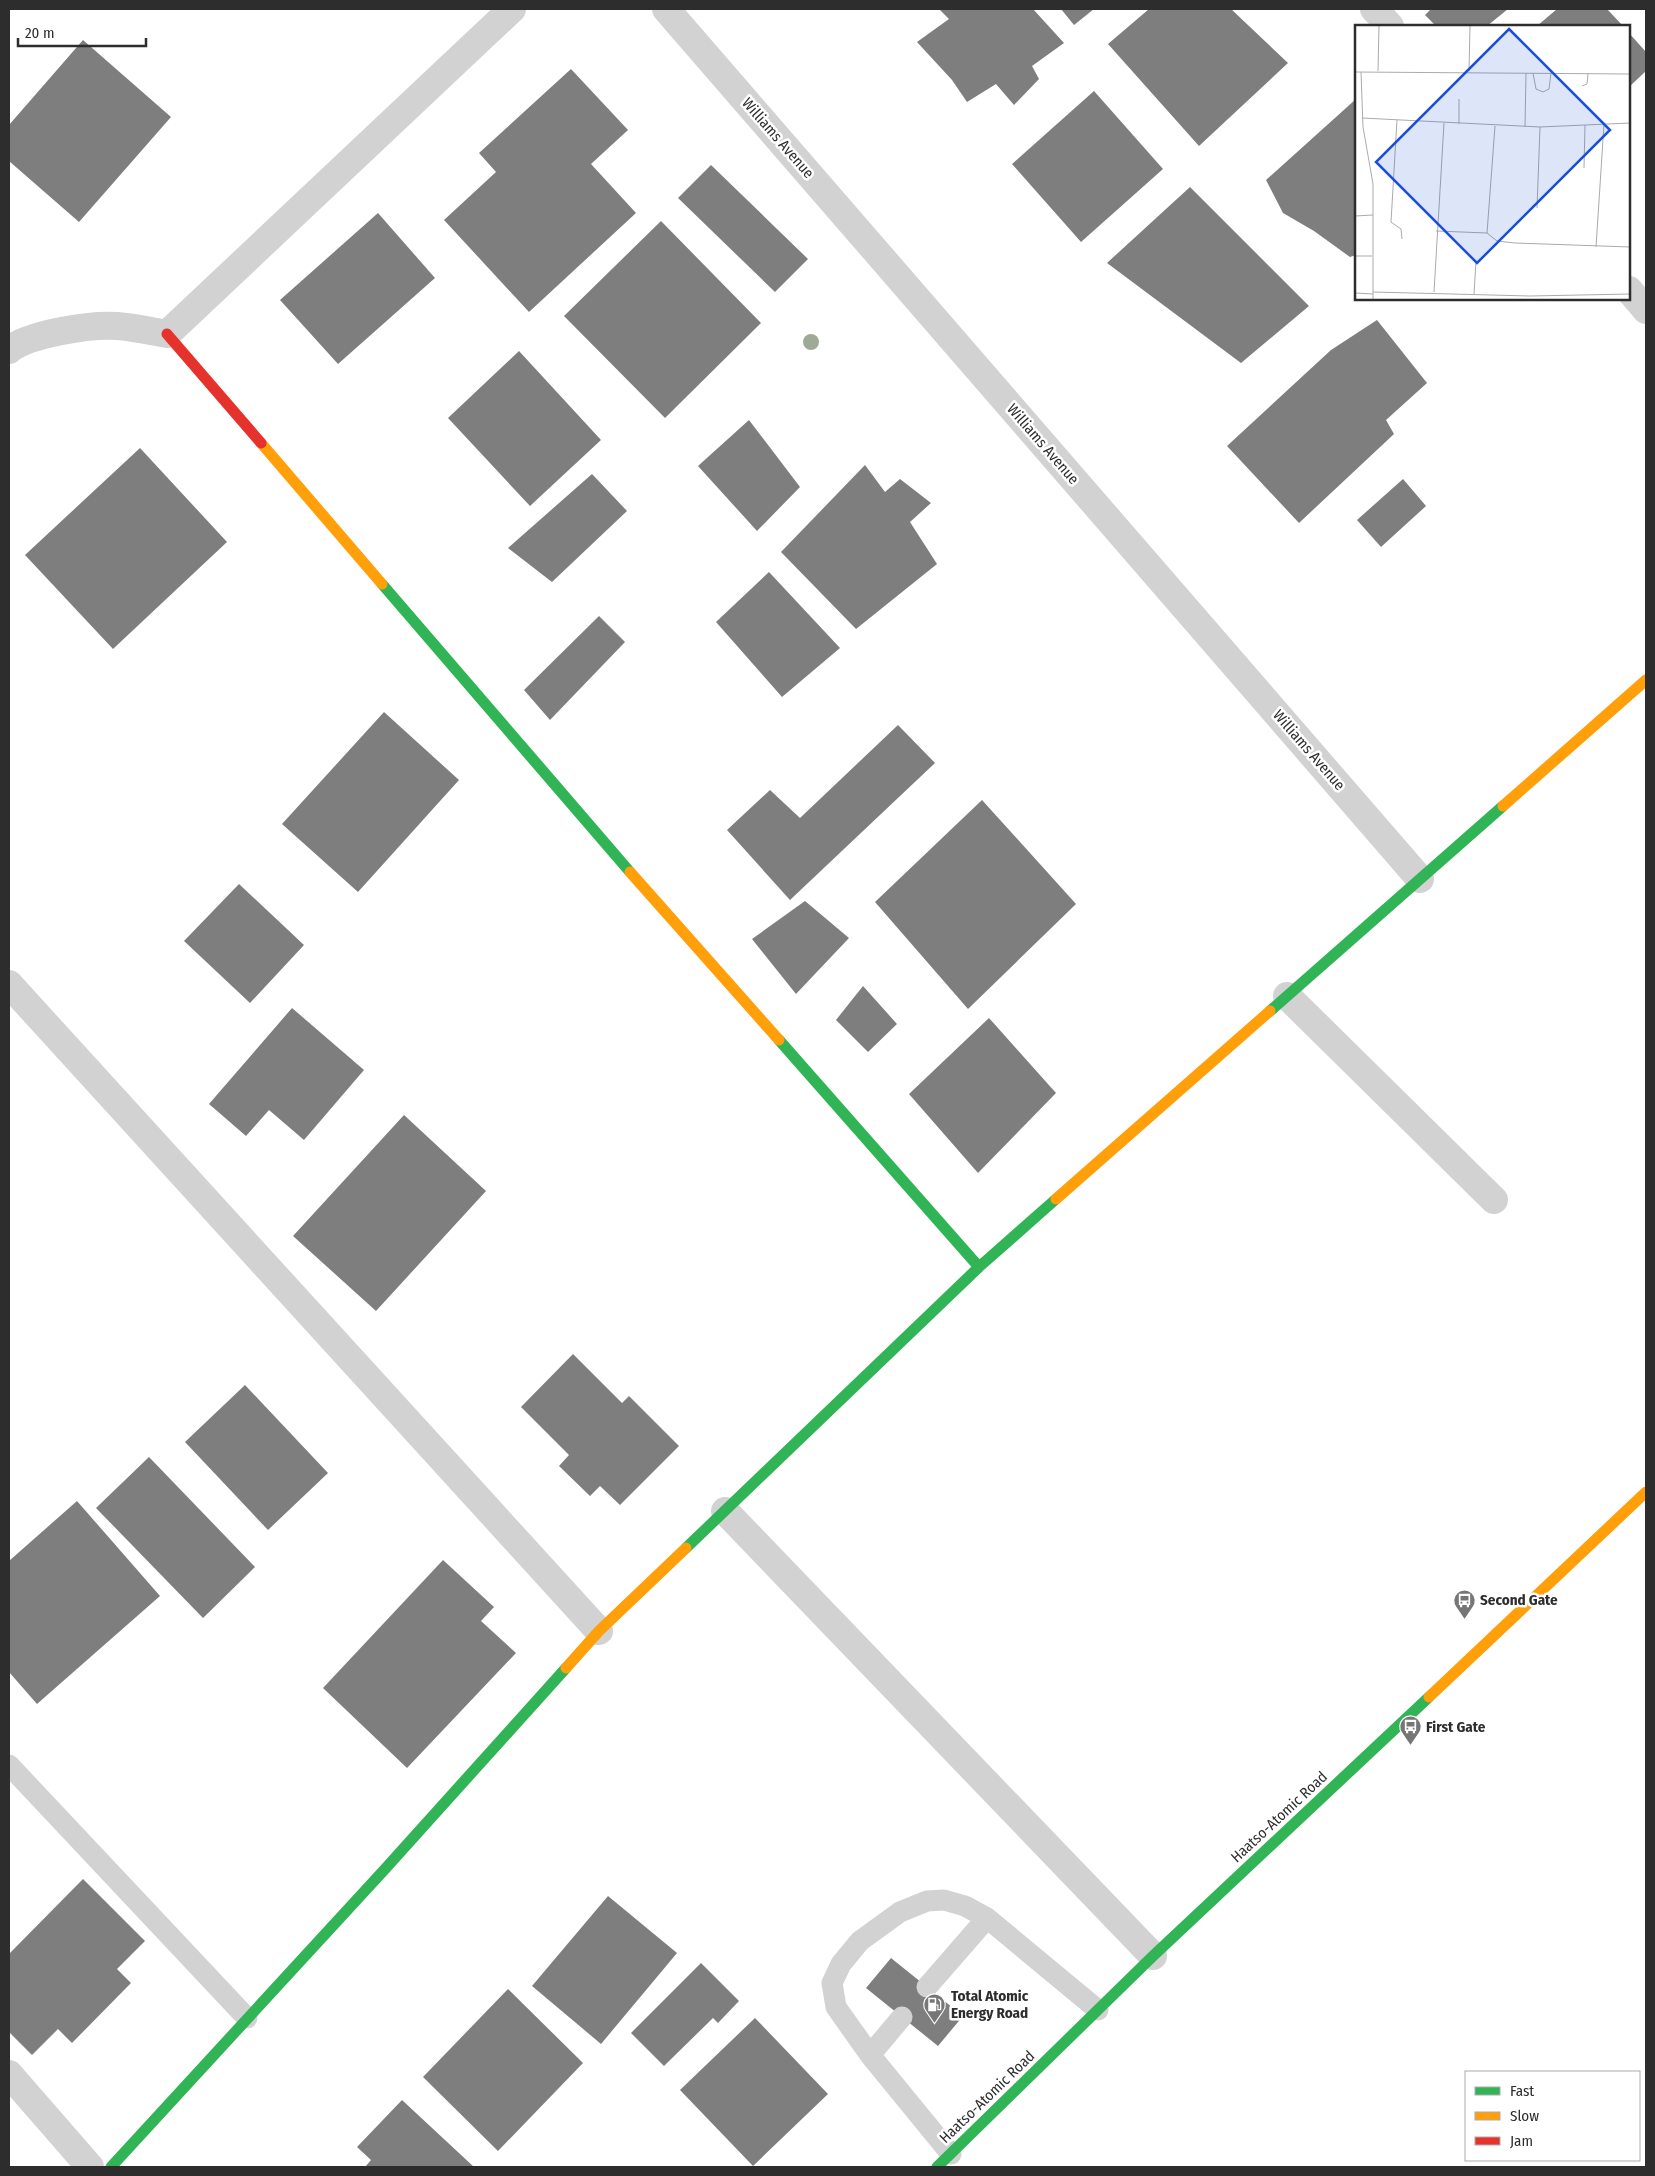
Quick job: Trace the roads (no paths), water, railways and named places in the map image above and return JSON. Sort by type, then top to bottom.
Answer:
[{"type":"street","points":[[166,334],[512,9]]},
{"type":"street","name":"Williams Avenue","points":[[666,9],[1420,878]]},
{"type":"street","points":[[1374,9],[1389,25]]},
{"type":"street","points":[[1630,291],[1646,310]]},
{"type":"street","points":[[9,350],[15,345],[59,331],[116,326],[166,334],[610,849],[979,1267]]},
{"type":"street","points":[[111,2167],[599,1631],[979,1267],[1646,680]]},
{"type":"street","points":[[9,984],[599,1631]]},
{"type":"street","points":[[1286,996],[1494,1200]]},
{"type":"street","name":"Haatso-Atomic Road","points":[[944,2160],[1153,1956],[1644,1501]]},
{"type":"street","points":[[725,1511],[1153,1956]]},
{"type":"street","points":[[9,2074],[90,2167]]},
{"type":"lane","points":[[9,1765],[247,2018]]},
{"type":"lane","points":[[944,2160],[836,2006],[832,1983],[841,1964],[860,1941],[900,1912],[927,1900],[944,1900],[965,1906],[987,1918],[1098,2010]]},
{"type":"lane","points":[[927,1987],[987,1918]]},
{"type":"lane","points":[[870,2055],[902,2017]]},
{"type":"place","name":"Second Gate","points":[[1464,1619]]},
{"type":"place","name":"First Gate","points":[[1410,1746]]},
{"type":"place","name":"Total Atomic Energy Road","points":[[935,2024]]}]
